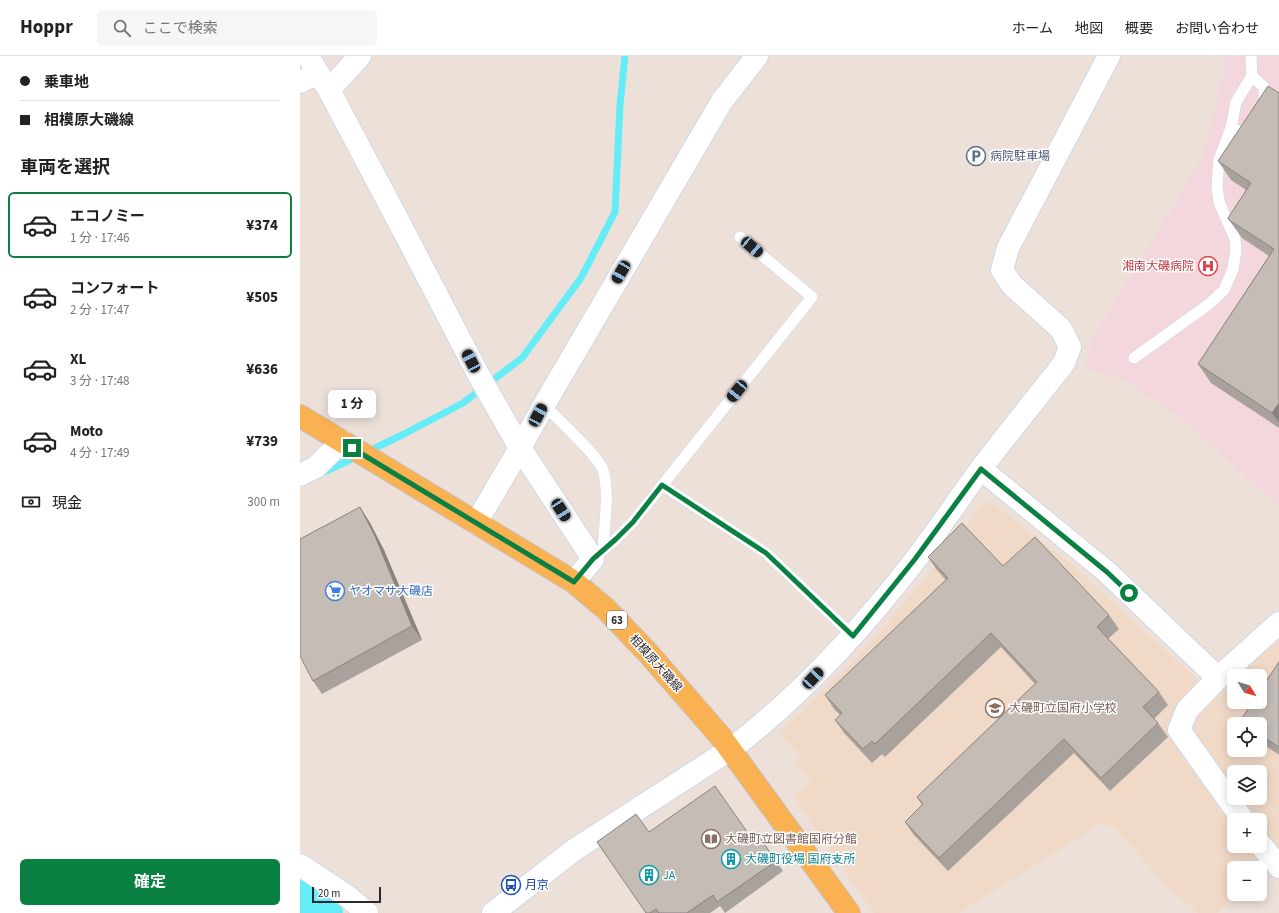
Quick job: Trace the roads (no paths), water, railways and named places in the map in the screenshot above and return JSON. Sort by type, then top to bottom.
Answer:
[{"type":"main road","name":"相模原大磯線","points":[[300,416],[574,582],[611,614],[648,653],[731,749],[849,913]]},
{"type":"street","points":[[360,56],[314,75],[405,233],[478,374],[520,448],[598,554],[574,582]]},
{"type":"street","points":[[476,523],[722,101],[757,56]]},
{"type":"street","points":[[493,913],[574,850],[731,749],[753,732],[813,678],[853,636],[915,559],[981,469],[1064,363],[1070,347],[1061,329],[1012,285],[1002,270],[1008,248],[1109,56]]},
{"type":"street","points":[[300,475],[316,467],[342,441]]},
{"type":"street","points":[[981,469],[1107,572],[1218,678]]},
{"type":"street","points":[[1238,813],[1179,730],[1187,710],[1218,678],[1279,623]]},
{"type":"street","points":[[1267,852],[1279,867]]},
{"type":"street","points":[[300,865],[347,896],[367,913]]},
{"type":"lane","points":[[1134,358],[1209,304],[1224,290],[1233,269],[1236,251],[1235,240],[1219,202],[1217,186],[1219,160],[1231,128],[1236,102],[1252,76],[1251,56]]},
{"type":"lane","points":[[1252,76],[1264,87],[1264,102],[1260,115]]},
{"type":"lane","points":[[1231,128],[1248,130]]},
{"type":"lane","points":[[598,554],[633,522],[812,297],[740,236]]},
{"type":"lane","points":[[544,405],[592,454],[603,468],[606,499],[598,554]]},
{"type":"lane","points":[[662,485],[766,553],[853,636]]},
{"type":"waterway","points":[[367,452],[463,403],[522,358],[581,278],[615,212],[620,105],[625,56]]},
{"type":"waterway","points":[[320,474],[358,456]]},
{"type":"waterway","points":[[300,900],[311,904],[322,913]]},
{"type":"place","name":"病院駐車場","points":[[976,156]]},
{"type":"place","name":"湘南大磯病院","points":[[1208,266]]},
{"type":"place","name":"ヤオマサ大磯店","points":[[335,591]]},
{"type":"place","name":"大磯町立国府小学校","points":[[995,708]]},
{"type":"place","name":"大磯町立図書館国府分館","points":[[711,839]]},
{"type":"place","name":"大磯町役場 国府支所","points":[[731,859]]},
{"type":"place","name":"JA","points":[[649,875]]},
{"type":"place","name":"月京","points":[[511,885]]}]
